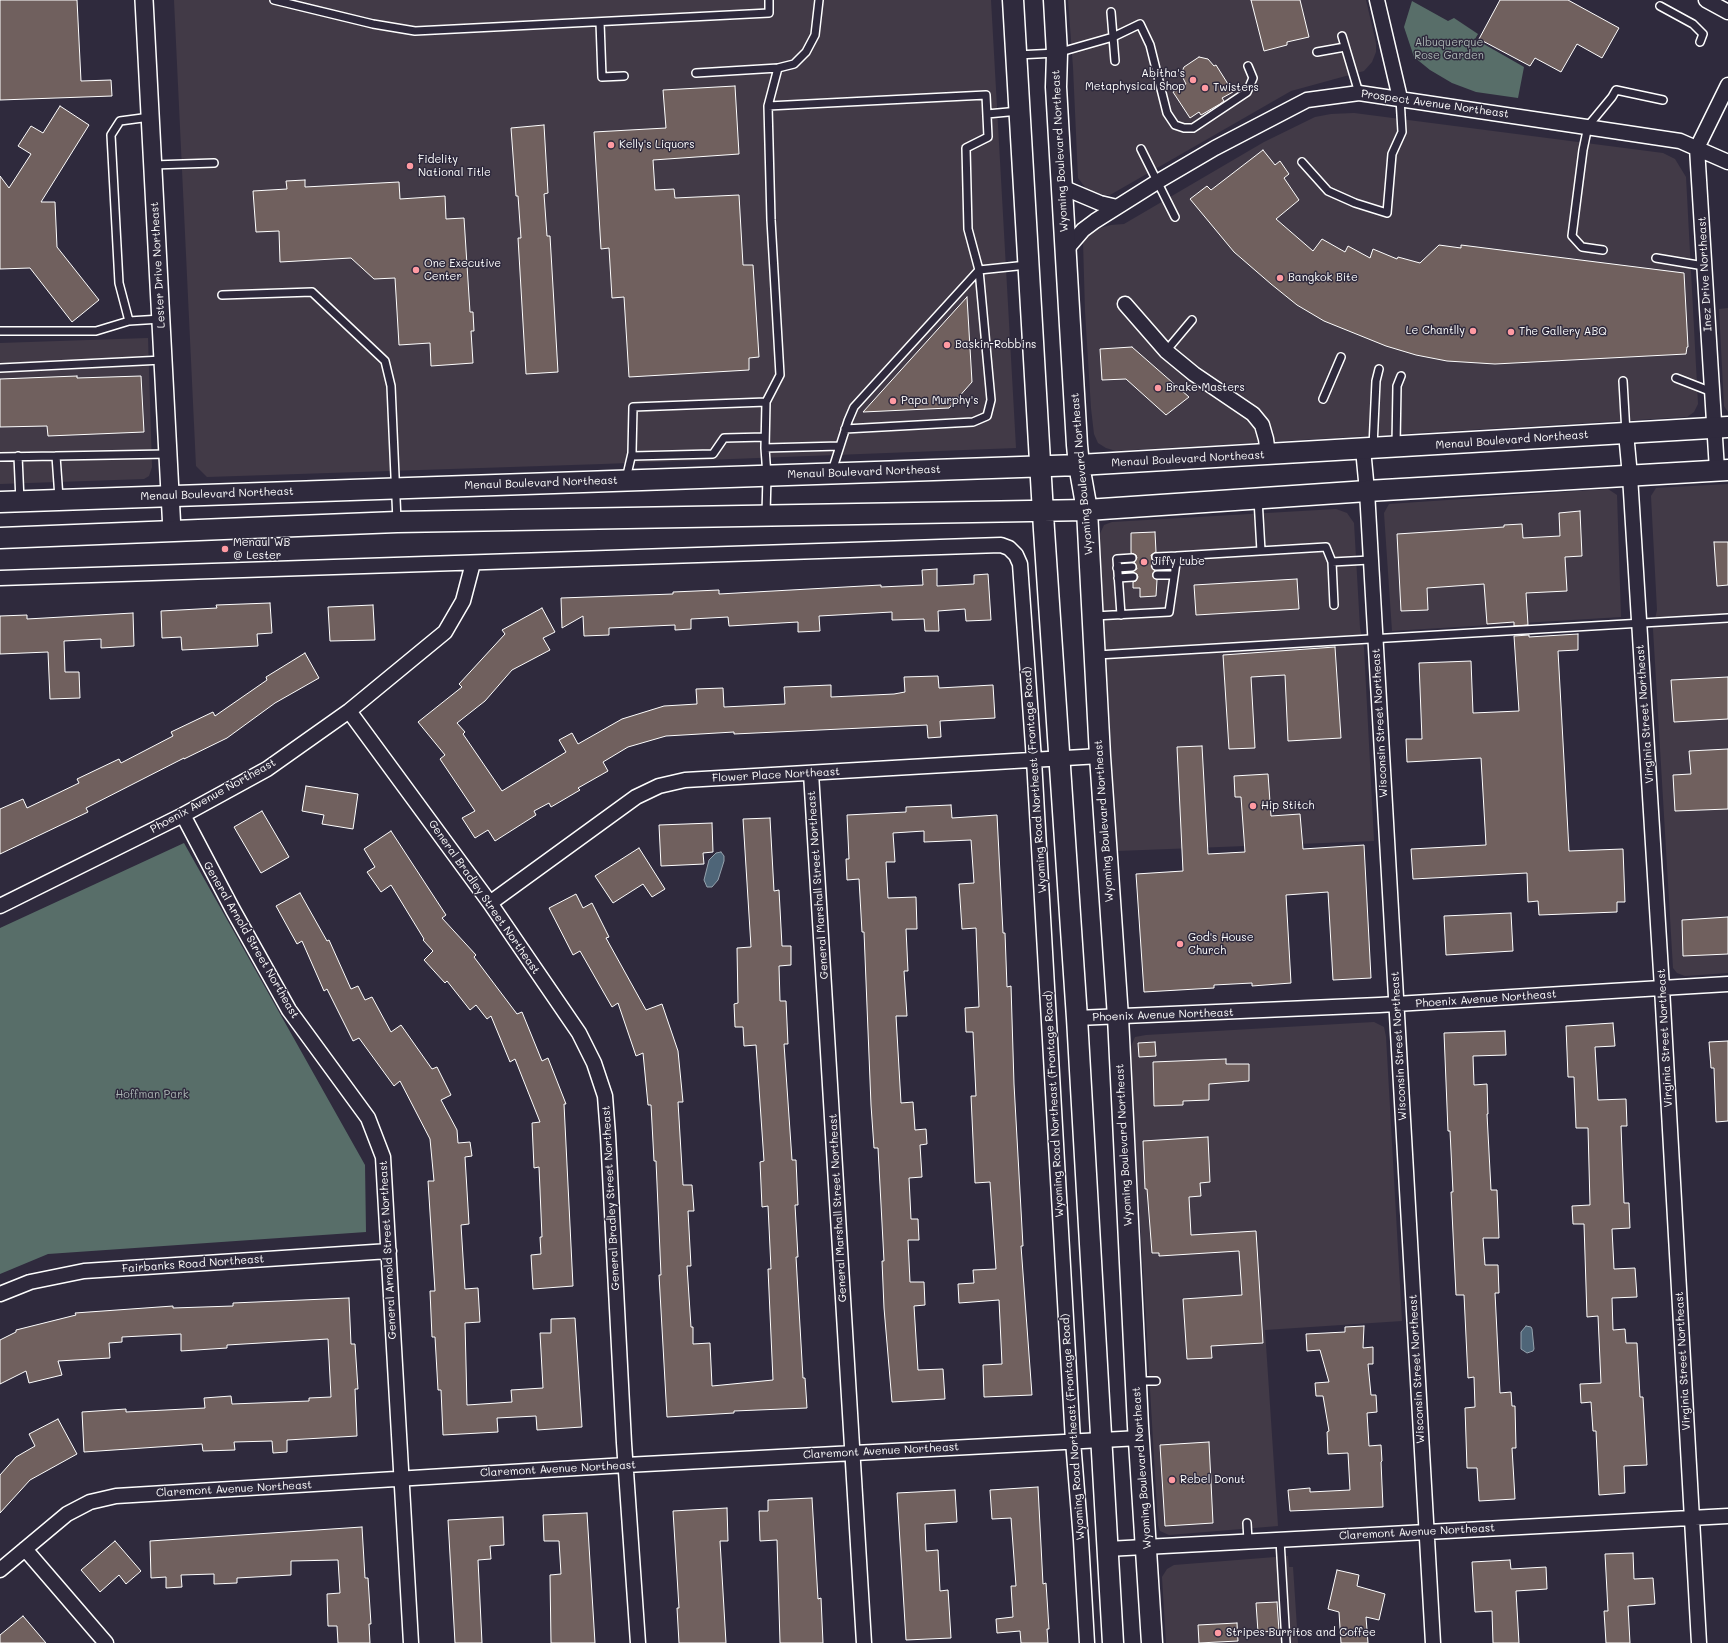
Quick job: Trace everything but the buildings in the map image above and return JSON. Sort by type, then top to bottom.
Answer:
[{"type":"main road","points":[[1013,0],[1021,111],[1058,758],[1077,1018],[1113,1643]]},
{"type":"main road","name":"Wyoming Boulevard Northeast","points":[[1054,0],[1056,87],[1079,465],[1087,510],[1100,756],[1118,1017],[1136,1381],[1152,1643]]},
{"type":"main road","name":"Menaul Boulevard Northeast","points":[[0,502],[767,476],[1041,465],[1079,465],[1721,427]]},
{"type":"main road","points":[[0,538],[397,522],[1087,510],[1367,490],[1722,470]]},
{"type":"street","name":"Lester Drive Northeast","points":[[144,0],[172,530]]},
{"type":"street","points":[[1377,0],[1400,98]]},
{"type":"street","points":[[1706,0],[1728,12]]},
{"type":"street","name":"Inez Drive Northeast","points":[[1722,470],[1721,427],[1712,392],[1697,148],[1728,85]]},
{"type":"street","name":"Prospect Avenue Northeast","points":[[1066,251],[1083,230],[1157,182],[1216,148],[1307,100],[1358,93],[1680,140],[1728,162]]},
{"type":"street","points":[[1062,187],[1100,203],[1117,207]]},
{"type":"street","points":[[1125,304],[1166,351],[1194,374],[1253,414],[1262,425],[1268,454]]},
{"type":"street","name":"Virginia Street Northeast","points":[[1626,433],[1640,623],[1662,988],[1698,1643]]},
{"type":"street","name":"Wisconsin Street Northeast","points":[[1368,449],[1367,490],[1370,560],[1433,1643]]},
{"type":"street","name":"Wyoming Road Northeast (Frontage Road)","points":[[473,563],[1001,545],[1009,548],[1016,555],[1020,564],[1034,760],[1086,1643]]},
{"type":"street","points":[[0,578],[473,563]]},
{"type":"street","name":"Phoenix Avenue Northeast","points":[[0,906],[183,815],[267,769],[349,711],[445,632],[463,601],[473,563]]},
{"type":"street","name":"General Bradley Street Northeast","points":[[349,711],[490,903],[579,1032],[594,1063],[605,1096],[609,1143],[626,1465],[638,1643]]},
{"type":"street","name":"Flower Place Northeast","points":[[490,903],[636,797],[659,786],[685,780],[1100,756]]},
{"type":"street","name":"General Marshall Street Northeast","points":[[811,773],[864,1643]]},
{"type":"street","name":"General Arnold Street Northeast","points":[[183,815],[233,910],[289,1010],[368,1118],[383,1157],[411,1643]]},
{"type":"street","name":"Phoenix Avenue Northeast","points":[[1077,1018],[1397,1004],[1728,984]]},
{"type":"street","name":"Fairbanks Road Northeast","points":[[0,1294],[30,1282],[84,1271],[389,1251]]},
{"type":"street","name":"Claremont Avenue Northeast","points":[[0,1570],[67,1514],[90,1502],[116,1496],[853,1452],[1140,1438]]},
{"type":"street","name":"Claremont Avenue Northeast","points":[[1107,1549],[1728,1516]]},
{"type":"street","points":[[25,1549],[106,1643]]},
{"type":"lane","points":[[274,0],[373,24],[415,31],[769,13],[769,0]]},
{"type":"lane","points":[[696,73],[778,68],[794,64],[806,52],[815,35],[819,0]]},
{"type":"lane","points":[[1660,6],[1693,24],[1702,34],[1700,42]]},
{"type":"lane","points":[[1112,12],[1115,61]]},
{"type":"lane","points":[[600,22],[602,76],[624,76]]},
{"type":"lane","points":[[1017,55],[1056,53],[1113,37],[1140,24],[1150,45],[1167,113],[1175,125],[1184,128],[1193,128],[1247,92],[1253,78],[1248,66]]},
{"type":"lane","points":[[1342,36],[1358,93]]},
{"type":"lane","points":[[1317,52],[1345,47]]},
{"type":"lane","points":[[766,515],[766,402],[780,375],[771,220],[768,106],[778,68]]},
{"type":"lane","points":[[1603,250],[1582,247],[1572,236],[1583,150],[1588,126],[1616,90],[1663,100]]},
{"type":"lane","points":[[768,106],[986,95],[988,137],[966,148],[968,229],[979,270],[991,400],[987,416],[973,422],[845,429]]},
{"type":"lane","points":[[1302,162],[1328,191],[1355,203],[1387,213],[1392,154],[1402,132],[1400,98]]},
{"type":"lane","points":[[987,114],[1021,111]]},
{"type":"lane","points":[[130,321],[119,283],[111,135],[120,121],[150,117]]},
{"type":"lane","points":[[1141,149],[1175,217]]},
{"type":"lane","points":[[153,165],[214,162]]},
{"type":"lane","points":[[1656,258],[1704,266]]},
{"type":"lane","points":[[832,473],[845,429],[854,408],[979,270],[1029,264]]},
{"type":"lane","points":[[222,295],[312,292],[385,360],[391,386],[397,522]]},
{"type":"lane","points":[[0,331],[96,330],[130,321],[161,320]]},
{"type":"lane","points":[[1166,351],[1192,320]]},
{"type":"lane","points":[[1323,399],[1341,357]]},
{"type":"lane","points":[[0,368],[164,360]]},
{"type":"lane","points":[[1368,449],[1376,381],[1379,369]]},
{"type":"lane","points":[[1396,447],[1396,386],[1401,376]]},
{"type":"lane","points":[[1676,378],[1712,392]]},
{"type":"lane","points":[[1623,381],[1626,433]]},
{"type":"lane","points":[[626,480],[632,456],[633,407],[766,402]]},
{"type":"lane","points":[[632,456],[713,454],[724,438],[765,437]]},
{"type":"lane","points":[[765,448],[840,446]]},
{"type":"lane","points":[[0,456],[169,454]]},
{"type":"lane","points":[[18,456],[20,501]]},
{"type":"lane","points":[[56,456],[59,500]]},
{"type":"lane","points":[[1258,498],[1261,551]]},
{"type":"lane","points":[[1156,557],[1326,547],[1332,562],[1334,605]]},
{"type":"lane","points":[[1092,616],[1169,612],[1177,556]]},
{"type":"lane","points":[[1121,615],[1117,559],[1132,558]]},
{"type":"lane","points":[[1332,562],[1370,560]]},
{"type":"lane","points":[[1156,566],[1176,565]]},
{"type":"lane","points":[[1117,568],[1132,567]]},
{"type":"lane","points":[[1157,575],[1174,575]]},
{"type":"lane","points":[[1118,578],[1133,577]]},
{"type":"lane","points":[[1095,655],[1728,618]]},
{"type":"lane","points":[[1136,1381],[1156,1381]]},
{"type":"lane","points":[[1247,1523],[1248,1541]]},
{"type":"lane","points":[[1280,1540],[1286,1643]]},
{"type":"shaded area","points":[[174,0],[991,0],[1016,448],[207,477],[196,466]]},
{"type":"shaded area","points":[[1068,0],[1366,0],[1376,43],[1376,52],[1372,62],[1364,71],[1291,91],[1110,195],[1104,195],[1088,191],[1078,178],[1073,67]]},
{"type":"shaded area","points":[[1354,113],[1663,153],[1675,159],[1686,177],[1698,404],[1694,412],[1687,417],[1116,451],[1106,448],[1098,443],[1094,434],[1091,408],[1085,311],[1083,241],[1093,230],[1111,225],[1124,224],[1264,142],[1315,117],[1331,114]]},
{"type":"shaded area","points":[[1728,308],[1728,412],[1724,406],[1719,309]]},
{"type":"shaded area","points":[[148,338],[152,467],[149,476],[144,479],[0,484],[0,343]]},
{"type":"shaded area","points":[[1728,484],[1728,973],[1685,976],[1677,973],[1673,968],[1653,629],[1657,610],[1651,496],[1656,488]]},
{"type":"shaded area","points":[[1608,489],[1617,495],[1621,617],[1392,631],[1384,513],[1389,504]]},
{"type":"shaded area","points":[[1336,509],[1347,513],[1354,523],[1360,628],[1364,648],[1374,841],[1117,851],[1099,536],[1104,525],[1112,522]]},
{"type":"shaded area","points":[[1374,1022],[1384,1027],[1386,1037],[1402,1321],[1265,1330],[1278,1526],[1169,1535],[1160,1531],[1158,1525],[1130,1049],[1135,1037],[1146,1035]]},
{"type":"shaded area","points":[[1288,1556],[1289,1567],[1293,1567],[1298,1643],[1166,1643],[1162,1577],[1167,1569],[1174,1565]]},
{"type":"green space","name":"Albuquerque Rose Garden","points":[[1412,1],[1448,21],[1454,18],[1478,34],[1475,39],[1524,67],[1518,98],[1476,92],[1452,83],[1430,70],[1414,57],[1404,27]]},
{"type":"green space","name":"Hoffman Park","points":[[184,843],[365,1165],[366,1232],[48,1254],[0,1274],[0,928]]},
{"type":"water","points":[[721,852],[724,856],[724,861],[718,880],[712,887],[707,887],[704,880],[709,860],[716,853]]},
{"type":"water","points":[[1526,1326],[1531,1327],[1532,1329],[1534,1349],[1533,1351],[1527,1353],[1521,1349],[1521,1332]]},
{"type":"place","name":"Abitha's Metaphysical Shop","points":[[1193,80]]},
{"type":"place","name":"Twisters","points":[[1205,88]]},
{"type":"place","name":"Kelly's Liquors","points":[[611,145]]},
{"type":"place","name":"Fidelity National Title","points":[[410,166]]},
{"type":"place","name":"One Executive Center","points":[[416,270]]},
{"type":"place","name":"Bangkok Bite","points":[[1280,278]]},
{"type":"place","name":"Le Chantlly","points":[[1473,331]]},
{"type":"place","name":"The Gallery ABQ","points":[[1511,332]]},
{"type":"place","name":"Baskin-Robbins","points":[[947,345]]},
{"type":"place","name":"Brake Masters","points":[[1158,388]]},
{"type":"place","name":"Papa Murphy's","points":[[893,401]]},
{"type":"place","name":"Menaul WB @ Lester","points":[[225,549]]},
{"type":"place","name":"Jiffy Lube","points":[[1144,562]]},
{"type":"place","name":"Hip Stitch","points":[[1253,806]]},
{"type":"place","name":"God's House Church","points":[[1180,944]]},
{"type":"place","name":"Rebel Donut","points":[[1172,1480]]},
{"type":"place","name":"Stripes Burritos and Coffee","points":[[1218,1633]]}]
